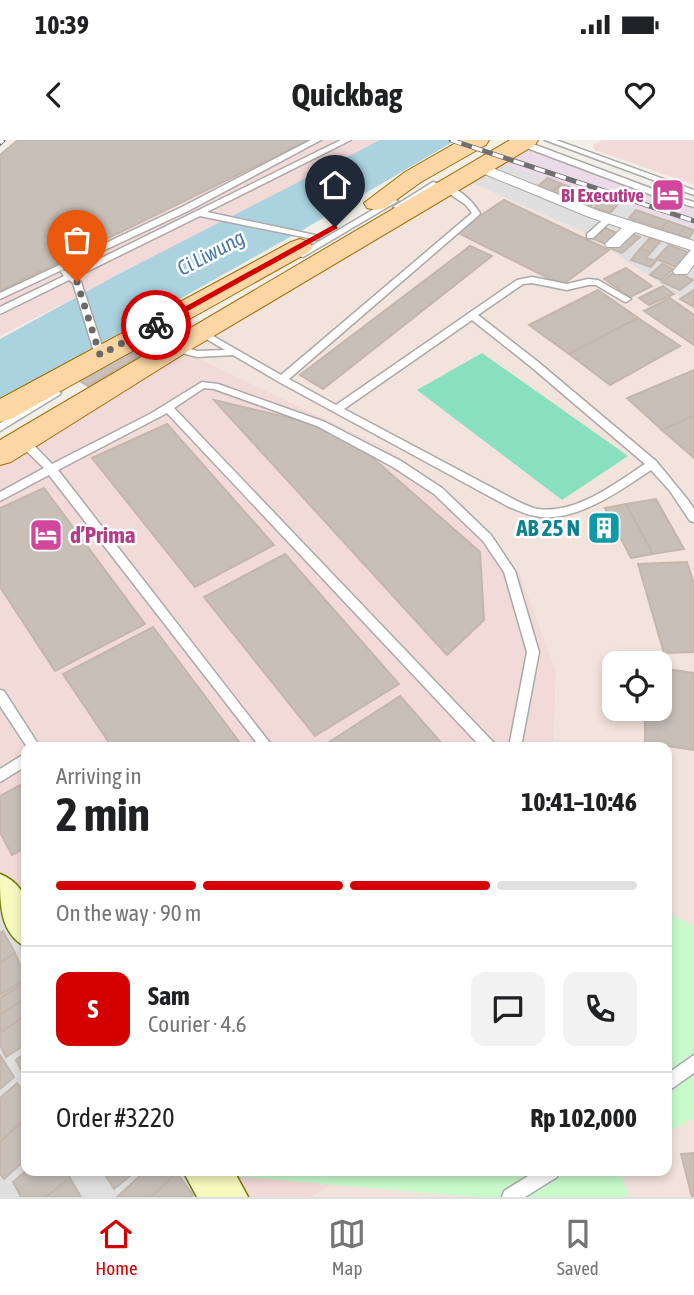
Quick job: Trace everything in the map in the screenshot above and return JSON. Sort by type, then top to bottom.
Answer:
[{"type":"main road","points":[[0,412],[98,351],[186,328],[310,237],[389,209],[413,177],[478,140]]},
{"type":"main road","points":[[436,184],[492,140]]},
{"type":"main road","points":[[436,184],[480,167],[519,141]]},
{"type":"main road","points":[[6,441],[186,328],[389,209],[519,141]]},
{"type":"street","points":[[480,167],[609,219],[694,246]]},
{"type":"street","points":[[613,244],[633,226]]},
{"type":"street","points":[[681,271],[694,254]]},
{"type":"street","points":[[0,892],[21,921]]},
{"type":"street","points":[[210,1176],[225,1197]]},
{"type":"lane","points":[[0,296],[185,209],[317,140]]},
{"type":"lane","points":[[0,311],[74,279],[347,140]]},
{"type":"lane","points":[[549,140],[694,193]]},
{"type":"lane","points":[[519,141],[654,193],[694,205]]},
{"type":"lane","points":[[186,328],[436,184],[469,203],[476,213],[282,380]]},
{"type":"lane","points":[[185,209],[310,237]]},
{"type":"lane","points":[[590,236],[609,219]]},
{"type":"lane","points":[[59,268],[74,279],[98,351]]},
{"type":"lane","points":[[337,409],[520,282],[532,280],[567,287],[588,282],[598,283],[626,299]]},
{"type":"lane","points":[[472,315],[509,342],[652,464],[684,498],[694,518]]},
{"type":"lane","points":[[186,328],[194,355],[216,356],[235,352]]},
{"type":"lane","points":[[186,328],[513,503],[535,512],[561,512],[579,506],[626,482],[652,464]]},
{"type":"lane","points":[[0,497],[50,468],[169,409],[202,385],[215,386],[321,424],[397,464],[438,491],[487,538],[509,571],[533,652],[516,742]]},
{"type":"lane","points":[[169,409],[484,742]]},
{"type":"lane","points":[[6,441],[50,468],[263,742]]},
{"type":"lane","points":[[0,695],[31,742]]},
{"type":"lane","points":[[0,775],[21,762]]},
{"type":"lane","points":[[672,1080],[694,1063]]},
{"type":"lane","points":[[510,1197],[543,1176]]},
{"type":"shaded area","points":[[25,140],[382,140],[0,336],[0,163]]},
{"type":"shaded area","points":[[602,140],[694,140],[694,185],[595,150],[593,145]]},
{"type":"shaded area","points":[[522,143],[694,207],[694,228],[492,160]]},
{"type":"shaded area","points":[[492,160],[694,228],[694,306],[581,231],[462,179]]},
{"type":"shaded area","points":[[471,183],[581,231],[694,306],[694,1197],[313,1197],[343,1176],[672,1176],[672,742],[554,742],[556,671],[520,573],[461,501],[390,450],[175,347]]},
{"type":"shaded area","points":[[175,347],[390,450],[461,501],[520,573],[556,671],[554,742],[21,742],[21,914],[0,886],[0,453]]},
{"type":"shaded area","points":[[0,907],[21,938],[21,1176],[189,1176],[204,1197],[0,1197]]},
{"type":"shaded area","points":[[221,1176],[343,1176],[313,1197],[241,1197]]},
{"type":"green space","points":[[482,353],[628,456],[562,500],[417,390]]},
{"type":"green space","points":[[672,915],[694,926],[694,1118],[672,1130]]},
{"type":"green space","points":[[231,1176],[622,1176],[629,1197],[475,1197]]},
{"type":"water","name":"Ci Liwung","points":[[380,140],[456,140],[306,228],[0,400],[0,339],[115,276]]},
{"type":"building","points":[[18,140],[309,140],[0,291],[0,155]]},
{"type":"building","points":[[548,178],[562,184],[552,192],[538,186]]},
{"type":"building","points":[[562,184],[575,189],[565,197],[552,192]]},
{"type":"building","points":[[586,195],[597,200],[590,207],[578,202]]},
{"type":"building","points":[[602,199],[618,204],[610,213],[594,208]]},
{"type":"building","points":[[504,200],[609,250],[562,285],[456,232]]},
{"type":"building","points":[[636,210],[668,221],[661,229],[629,218]]},
{"type":"building","points":[[668,221],[685,227],[678,235],[661,229]]},
{"type":"building","points":[[603,227],[622,235],[611,246],[591,238]]},
{"type":"building","points":[[685,227],[694,230],[689,238],[678,235]]},
{"type":"building","points":[[627,232],[640,237],[622,253],[610,248]]},
{"type":"building","points":[[650,238],[661,241],[651,252],[640,249]]},
{"type":"building","points":[[669,245],[692,254],[679,268],[656,259]]},
{"type":"building","points":[[470,246],[492,256],[323,389],[300,375]]},
{"type":"building","points":[[640,249],[651,252],[646,258],[656,261],[651,267],[631,260]]},
{"type":"building","points":[[662,264],[673,269],[661,280],[650,275]]},
{"type":"building","points":[[626,268],[652,286],[630,297],[604,279]]},
{"type":"building","points":[[675,271],[693,280],[680,290],[662,282]]},
{"type":"building","points":[[663,286],[674,294],[649,305],[639,298]]},
{"type":"building","points":[[598,290],[638,318],[569,354],[529,325]]},
{"type":"building","points":[[694,290],[694,307],[680,299]]},
{"type":"building","points":[[670,298],[694,315],[694,345],[644,311]]},
{"type":"building","points":[[638,318],[680,346],[610,385],[569,354]]},
{"type":"building","points":[[139,347],[146,352],[88,386],[80,381]]},
{"type":"building","points":[[694,370],[694,416],[662,430],[627,398]]},
{"type":"building","points":[[214,400],[315,424],[366,452],[480,552],[484,620],[447,655]]},
{"type":"building","points":[[694,416],[694,458],[662,430]]},
{"type":"building","points":[[167,424],[274,545],[195,587],[92,458]]},
{"type":"building","points":[[44,488],[145,624],[55,671],[0,587],[0,508]]},
{"type":"building","points":[[656,499],[684,549],[653,554],[626,504]]},
{"type":"building","points":[[626,504],[653,554],[631,558],[605,508]]},
{"type":"building","name":"AB 25 N","points":[[607,521],[611,534],[602,534],[598,522]]},
{"type":"building","points":[[285,554],[399,684],[315,736],[204,597]]},
{"type":"building","points":[[687,562],[694,584],[694,652],[663,651],[638,564]]},
{"type":"building","points":[[153,627],[239,742],[109,742],[63,674]]},
{"type":"building","points":[[672,670],[694,673],[694,750],[672,747],[672,742],[645,742],[645,721],[672,721]]},
{"type":"building","points":[[400,696],[441,742],[329,742]]},
{"type":"building","points":[[21,785],[21,850],[12,855],[0,832],[0,796]]},
{"type":"building","points":[[3,931],[15,953],[0,963],[0,933]]},
{"type":"building","points":[[15,953],[21,967],[21,982],[0,995],[0,963]]},
{"type":"building","points":[[21,984],[21,1001],[0,1015],[0,998]]},
{"type":"building","points":[[21,1001],[21,1018],[0,1033],[0,1015]]},
{"type":"building","points":[[21,1018],[21,1047],[6,1057],[0,1045],[0,1033]]},
{"type":"building","points":[[0,1055],[14,1077],[0,1089]]},
{"type":"building","points":[[21,1056],[21,1070],[16,1060]]},
{"type":"building","points":[[17,1083],[21,1088],[21,1123],[0,1142],[0,1098]]},
{"type":"building","points":[[21,1123],[21,1164],[4,1179],[0,1174],[0,1142]]},
{"type":"building","points":[[694,1153],[694,1197],[692,1197],[681,1154]]},
{"type":"building","points":[[21,1175],[70,1178],[46,1197],[21,1197],[13,1182]]},
{"type":"building","points":[[106,1176],[130,1176],[114,1189]]},
{"type":"building","points":[[140,1176],[174,1176],[151,1197],[117,1197]]},
{"type":"building","points":[[174,1176],[179,1176],[193,1195],[191,1197],[151,1197]]},
{"type":"building","points":[[70,1178],[81,1197],[46,1197]]},
{"type":"railway","points":[[0,143],[3,140]]},
{"type":"railway","points":[[451,140],[694,221]]},
{"type":"way so far","points":[[77,282],[100,355],[156,325]]},
{"type":"place","name":"BI Executive","points":[[668,195]]},
{"type":"place","name":"AB 25 N","points":[[604,528]]},
{"type":"place","name":"d’Prima","points":[[46,535]]},
{"type":"route","points":[[156,325],[335,227]]}]
